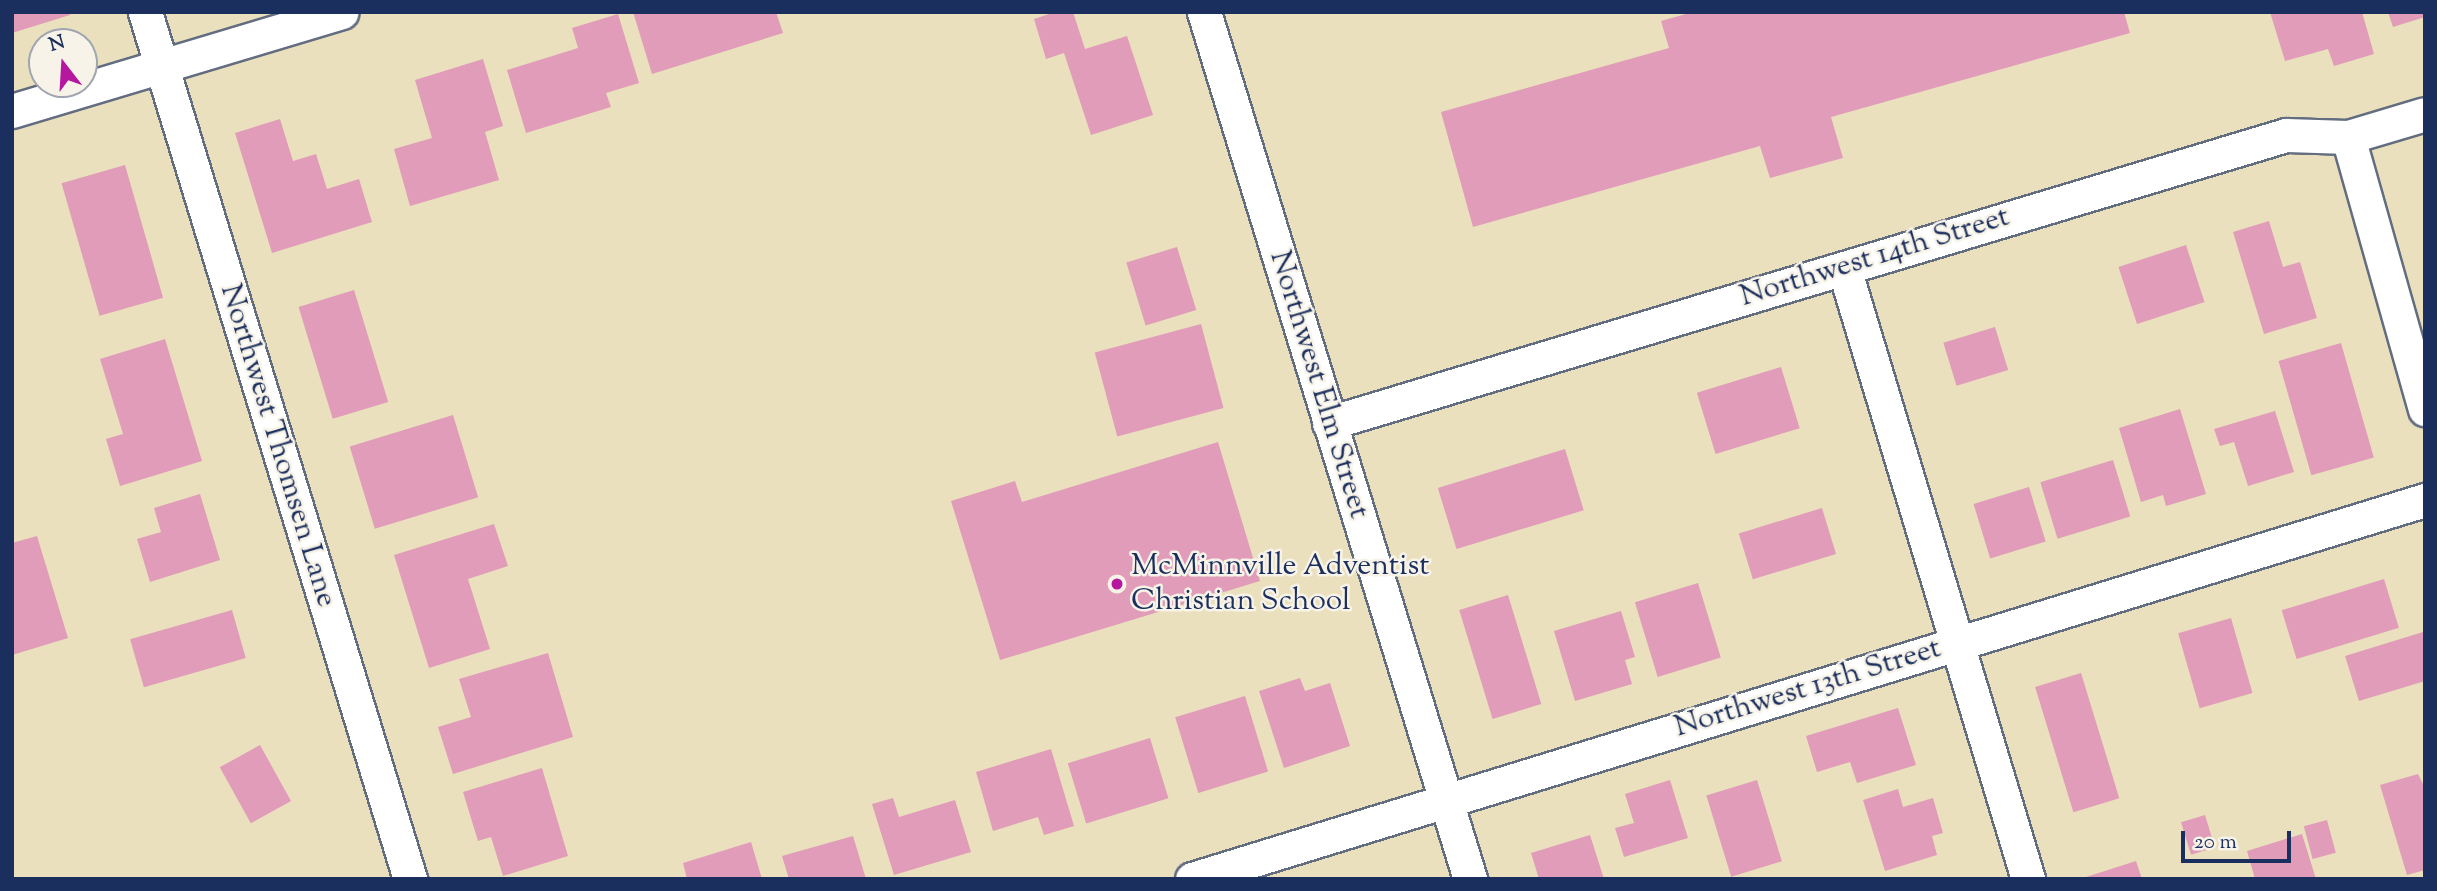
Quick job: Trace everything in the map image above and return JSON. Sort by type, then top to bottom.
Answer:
[{"type":"street","name":"Northwest Thomsen Lane","points":[[145,12],[410,879]]},
{"type":"street","points":[[12,111],[341,12]]},
{"type":"street","name":"Northwest Elm Street","points":[[1204,12],[1470,879]]},
{"type":"street","name":"Northwest 14th Street","points":[[1329,423],[2286,135],[2348,138],[2425,114]]},
{"type":"street","points":[[2348,138],[2425,409]]},
{"type":"street","points":[[1844,268],[2028,879]]},
{"type":"street","name":"Northwest 13th Street","points":[[1192,879],[2425,500]]},
{"type":"building","points":[[12,12],[69,12],[70,15],[12,33]]},
{"type":"building","points":[[633,12],[776,12],[783,33],[652,74]]},
{"type":"building","points":[[1055,12],[1073,12],[1085,49],[1127,36],[1153,115],[1091,135],[1064,53],[1046,59],[1034,19]]},
{"type":"building","points":[[1693,12],[2124,12],[2130,33],[1831,117],[1843,158],[1770,178],[1760,146],[1473,227],[1441,112],[1669,48],[1661,21]]},
{"type":"building","points":[[2270,12],[2362,12],[2374,54],[2334,66],[2328,49],[2285,61]]},
{"type":"building","points":[[2388,12],[2425,12],[2425,17],[2393,27]]},
{"type":"building","points":[[618,14],[639,83],[606,93],[611,107],[526,133],[507,70],[578,48],[572,28]]},
{"type":"building","points":[[483,59],[503,126],[485,132],[499,180],[410,206],[394,149],[432,138],[415,80]]},
{"type":"building","points":[[280,119],[293,161],[316,154],[327,189],[359,179],[372,222],[272,253],[235,133]]},
{"type":"building","points":[[125,165],[163,298],[100,316],[62,183]]},
{"type":"building","points":[[2269,221],[2283,267],[2300,262],[2317,318],[2264,334],[2233,232]]},
{"type":"building","points":[[2186,245],[2205,302],[2137,324],[2118,267]]},
{"type":"building","points":[[1177,247],[1196,310],[1146,326],[1126,262]]},
{"type":"building","points":[[354,290],[388,402],[333,419],[299,307]]},
{"type":"building","points":[[1201,324],[1224,408],[1117,437],[1095,352]]},
{"type":"building","points":[[1995,327],[2008,370],[1957,386],[1943,343]]},
{"type":"building","points":[[165,339],[202,461],[120,486],[106,439],[123,434],[100,359]]},
{"type":"building","points":[[2341,343],[2374,457],[2311,475],[2279,361]]},
{"type":"building","points":[[1781,367],[1800,428],[1716,454],[1697,393]]},
{"type":"building","points":[[2180,409],[2206,494],[2166,506],[2163,495],[2141,502],[2119,428]]},
{"type":"building","points":[[2275,411],[2294,472],[2248,486],[2234,442],[2220,446],[2214,429]]},
{"type":"building","points":[[453,415],[478,497],[375,529],[350,447]]},
{"type":"building","points":[[1218,442],[1260,581],[1000,660],[951,501],[1015,481],[1022,502]]},
{"type":"building","points":[[1565,449],[1584,510],[1457,549],[1438,488]]},
{"type":"building","points":[[2113,460],[2130,516],[2058,539],[2040,482]]},
{"type":"building","points":[[2029,487],[2046,542],[1990,558],[1974,504]]},
{"type":"building","points":[[200,494],[220,560],[150,582],[137,539],[161,532],[154,508]]},
{"type":"building","points":[[1822,508],[1836,554],[1753,579],[1739,533]]},
{"type":"building","points":[[494,524],[508,566],[468,579],[490,649],[429,668],[394,555]]},
{"type":"building","points":[[37,536],[68,638],[12,655],[12,543]]},
{"type":"building","points":[[2384,579],[2399,628],[2297,659],[2282,610]]},
{"type":"building","points":[[1698,583],[1721,658],[1658,677],[1635,602]]},
{"type":"building","points":[[1508,595],[1541,704],[1493,719],[1459,610]]},
{"type":"building","points":[[232,610],[246,658],[144,687],[130,639]]},
{"type":"building","points":[[1621,611],[1635,657],[1625,660],[1632,684],[1575,701],[1554,631]]},
{"type":"building","points":[[2231,618],[2252,693],[2200,708],[2178,633]]},
{"type":"building","points":[[2423,632],[2425,681],[2359,701],[2345,656]]},
{"type":"building","points":[[548,653],[573,737],[453,774],[438,727],[471,717],[459,679]]},
{"type":"building","points":[[2081,673],[2119,798],[2073,812],[2035,687]]},
{"type":"building","points":[[1300,678],[1305,691],[1330,683],[1350,746],[1284,768],[1259,691]]},
{"type":"building","points":[[1245,696],[1268,772],[1198,793],[1175,717]]},
{"type":"building","points":[[1898,708],[1916,765],[1857,783],[1850,762],[1817,772],[1806,736]]},
{"type":"building","points":[[1150,738],[1168,798],[1086,823],[1068,763]]},
{"type":"building","points":[[260,745],[291,801],[251,823],[220,767]]},
{"type":"building","points":[[1051,749],[1074,826],[1044,835],[1038,817],[993,831],[976,772]]},
{"type":"building","points":[[542,768],[568,856],[503,876],[491,837],[478,841],[463,792]]},
{"type":"building","points":[[2418,774],[2425,788],[2425,870],[2407,875],[2380,785]]},
{"type":"building","points":[[1670,780],[1688,838],[1624,857],[1615,828],[1634,823],[1625,794]]},
{"type":"building","points":[[1757,780],[1782,861],[1731,877],[1706,795]]},
{"type":"building","points":[[1898,789],[1903,807],[1933,798],[1943,833],[1932,836],[1937,855],[1885,871],[1863,800]]},
{"type":"building","points":[[893,798],[899,817],[955,800],[971,852],[894,875],[872,804]]},
{"type":"building","points":[[2205,815],[2215,848],[2191,855],[2181,822]]},
{"type":"building","points":[[2327,820],[2336,853],[2313,859],[2304,826]]},
{"type":"building","points":[[2302,834],[2316,879],[2255,879],[2247,851]]},
{"type":"building","points":[[1590,835],[1604,879],[1539,879],[1531,853]]},
{"type":"building","points":[[853,836],[866,879],[789,879],[782,856]]},
{"type":"building","points":[[751,842],[762,879],[687,879],[683,863]]},
{"type":"building","points":[[2136,861],[2142,879],[2086,877]]},
{"type":"place","name":"McMinnville Adventist Christian School","points":[[1117,584]]}]
